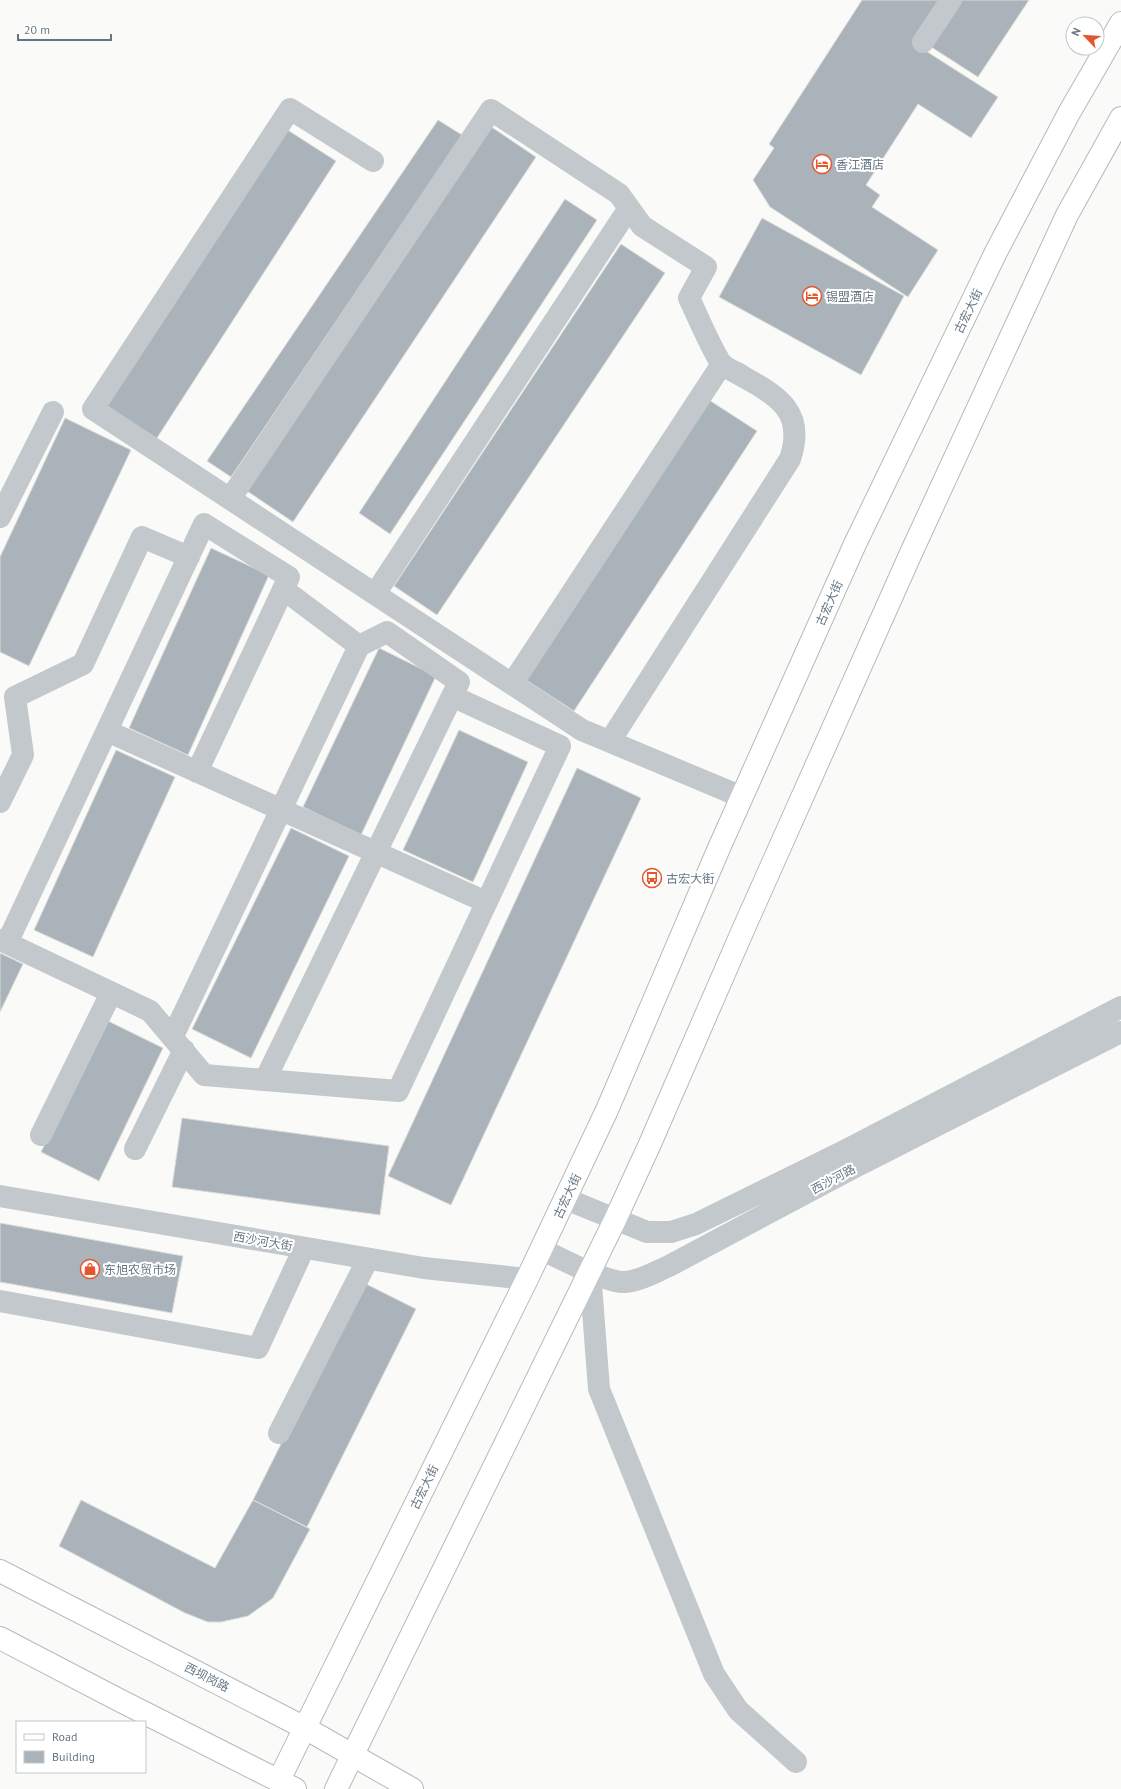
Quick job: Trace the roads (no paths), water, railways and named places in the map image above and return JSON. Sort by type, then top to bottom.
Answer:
[{"type":"main road","name":"古宏大街","points":[[287,1784],[305,1728],[527,1279],[607,1110],[742,797],[856,544],[996,252],[1069,114],[1121,22]]},
{"type":"main road","points":[[336,1789],[615,1220],[912,553],[1067,215],[1121,118]]},
{"type":"main road","name":"西坝岗路","points":[[0,1571],[305,1728],[412,1789]]},
{"type":"main road","points":[[0,1638],[119,1700],[287,1784]]},
{"type":"street","points":[[923,42],[951,0]]},
{"type":"street","points":[[373,161],[290,110],[93,409],[582,730],[742,797]]},
{"type":"street","points":[[230,499],[491,110],[619,194],[642,226],[706,267],[689,298],[722,364],[772,393],[791,413],[796,430],[795,445],[790,459],[610,742]]},
{"type":"street","points":[[375,594],[629,208]]},
{"type":"street","points":[[512,684],[722,364]]},
{"type":"street","points":[[0,517],[53,412]]},
{"type":"street","points":[[197,772],[289,577],[204,524],[107,731],[4,941],[150,1011],[204,1074],[398,1091],[560,746],[452,696]]},
{"type":"street","points":[[0,802],[23,754],[7,693],[83,664],[142,537],[189,557]]},
{"type":"street","points":[[283,589],[359,646]]},
{"type":"street","points":[[135,1149],[178,1043],[281,810],[359,646],[387,632],[459,682],[265,1080]]},
{"type":"street","points":[[107,731],[486,902]]},
{"type":"street","points":[[41,1134],[111,992]]},
{"type":"street","name":"西沙河路","points":[[566,1199],[647,1232],[671,1232],[696,1224],[846,1150],[1121,1007]]},
{"type":"street","name":"西沙河路","points":[[541,1249],[590,1271],[624,1282],[639,1279],[669,1266],[849,1170],[1121,1032]]},
{"type":"street","name":"西沙河大街","points":[[0,1196],[424,1268],[527,1279]]},
{"type":"street","points":[[0,1300],[258,1348],[304,1248]]},
{"type":"street","points":[[279,1433],[368,1259]]},
{"type":"street","points":[[590,1271],[599,1389],[714,1674],[738,1710],[796,1762]]},
{"type":"place","name":"香江酒店","points":[[822,164]]},
{"type":"place","name":"锡盟酒店","points":[[812,296]]},
{"type":"place","name":"古宏大街","points":[[652,878]]},
{"type":"place","name":"东旭农贸市场","points":[[90,1269]]}]
